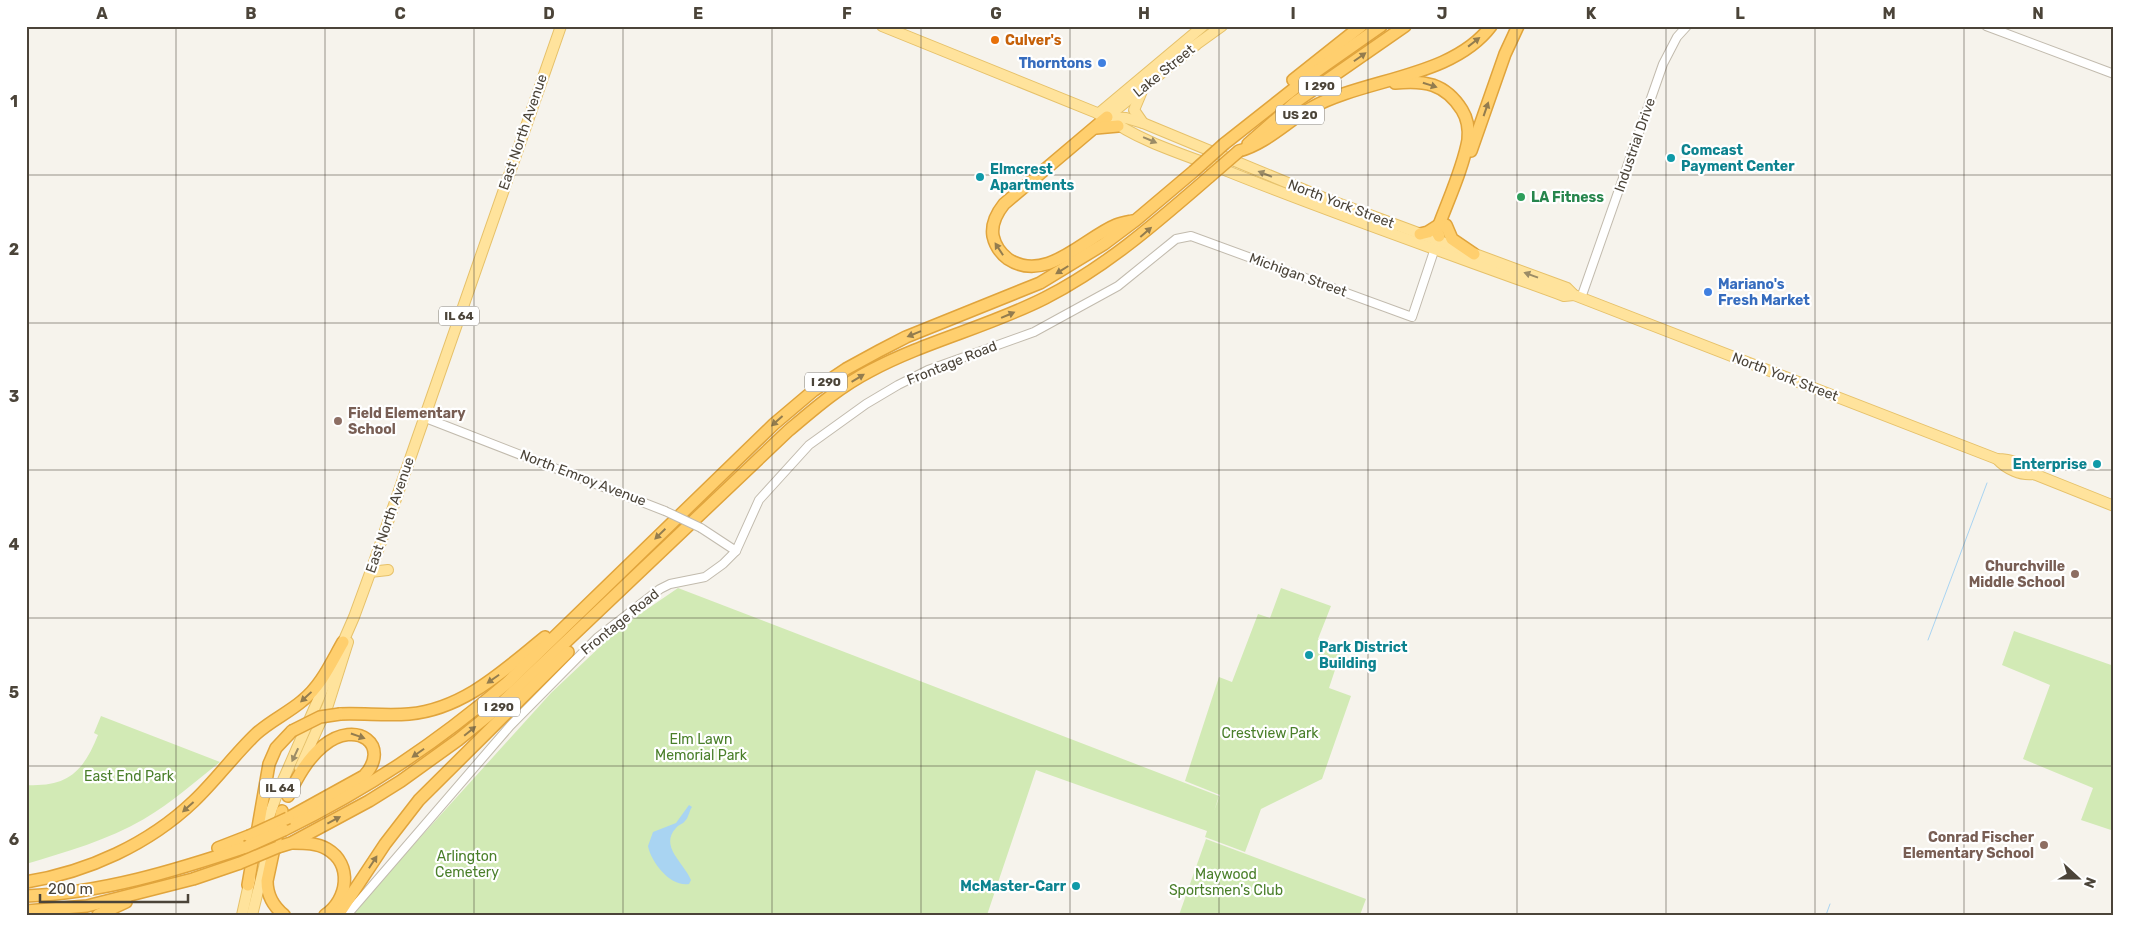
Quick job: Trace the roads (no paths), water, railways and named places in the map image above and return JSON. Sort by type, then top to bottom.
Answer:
[{"type":"highway","name":"US 20","points":[[1224,144],[1294,79],[1361,26]]},
{"type":"highway","name":"I 290","points":[[247,841],[284,830],[374,783],[438,739],[507,683],[774,424],[829,380],[879,350],[906,337],[1040,284],[1104,244],[1136,220],[1224,144],[1314,72],[1380,26]]},
{"type":"highway","name":"I 290","points":[[26,911],[87,906],[194,879],[291,843],[369,801],[458,740],[518,690],[678,535],[788,431],[831,394],[883,364],[1008,315],[1072,283],[1138,239],[1297,102],[1405,26]]},
{"type":"highway","name":"US 20","points":[[1239,151],[1255,146],[1310,108],[1338,95],[1440,63],[1476,41],[1491,26]]},
{"type":"highway","points":[[1439,235],[1505,54],[1518,26]]},
{"type":"highway","points":[[1365,86],[1423,82],[1447,92],[1456,101],[1464,114],[1468,127],[1468,138],[1439,235]]},
{"type":"highway","points":[[1103,116],[1094,128],[998,211],[993,226],[997,247],[1004,256],[1016,263],[1031,266],[1040,265],[1070,252],[1117,225],[1136,220]]},
{"type":"highway","points":[[1094,128],[1118,126]]},
{"type":"highway","points":[[1420,234],[1428,232],[1439,235],[1452,240],[1474,254]]},
{"type":"highway","points":[[338,915],[347,909],[385,844],[419,800],[581,639],[678,535]]},
{"type":"highway","points":[[248,885],[269,764],[276,748],[292,731],[320,717],[340,714],[410,714],[451,703],[497,677],[598,593]]},
{"type":"highway","points":[[26,882],[86,867],[108,858],[145,840],[174,819],[202,794],[259,732],[310,694],[323,677],[343,642]]},
{"type":"highway","points":[[26,896],[55,895],[108,886],[247,841],[285,814],[364,776],[374,759],[370,743],[361,736],[351,733],[331,740],[309,760],[288,796]]},
{"type":"highway","points":[[284,915],[273,904],[266,881],[285,814]]},
{"type":"highway","points":[[291,843],[310,844],[326,848],[342,865],[345,881],[342,897],[338,904],[325,915]]},
{"type":"highway","points":[[98,915],[104,910],[194,879]]},
{"type":"main road","name":"East North Avenue","points":[[241,915],[269,816],[354,617],[561,26]]},
{"type":"main road","name":"North York Street","points":[[882,26],[1103,116],[1118,126],[1308,203],[1439,235],[1564,296],[1578,297],[1997,459],[2008,459],[2030,469],[2034,474],[2114,506]]},
{"type":"main road","points":[[1103,116],[1203,26]]},
{"type":"main road","name":"Lake Street","points":[[1103,116],[1222,26]]},
{"type":"main road","points":[[1142,123],[1134,110],[1136,102],[1146,85]]},
{"type":"main road","name":"North York Street","points":[[1103,116],[1126,118],[1142,123],[1420,234]]},
{"type":"main road","name":"North York Street","points":[[1439,235],[1474,254],[1567,288],[1578,297]]},
{"type":"main road","points":[[370,572],[388,570]]},
{"type":"main road","name":"IL 64","points":[[252,915],[263,869],[285,814],[288,796],[328,706],[354,617]]},
{"type":"street","name":"Industrial Drive","points":[[1578,297],[1663,64],[1677,37],[1687,26]]},
{"type":"street","points":[[1986,26],[2114,74]]},
{"type":"street","name":"Michigan Street","points":[[1184,237],[1191,236],[1412,317],[1439,235]]},
{"type":"street","name":"Frontage Road","points":[[347,909],[510,726],[597,638],[660,589],[670,584],[705,577],[723,564],[736,551],[759,500],[809,445],[866,404],[921,374],[1042,328],[1118,286],[1176,239],[1184,237]]},
{"type":"street","name":"North Emroy Avenue","points":[[423,417],[666,511],[701,528],[736,551]]},
{"type":"water","points":[[689,805],[692,807],[687,818],[676,828],[671,835],[670,841],[674,854],[691,880],[689,884],[682,884],[668,878],[662,872],[653,859],[648,846],[653,832],[676,823]]},
{"type":"waterway","points":[[1928,640],[1987,483]]},
{"type":"waterway","points":[[1826,915],[1830,904]]},
{"type":"place","name":"Culver's","points":[[995,40]]},
{"type":"place","name":"Thorntons","points":[[1102,63]]},
{"type":"place","name":"Comcast Payment Center","points":[[1671,158]]},
{"type":"place","name":"Elmcrest Apartments","points":[[980,177]]},
{"type":"place","name":"LA Fitness","points":[[1521,197]]},
{"type":"place","name":"Mariano's Fresh Market","points":[[1708,292]]},
{"type":"place","name":"Field Elementary School","points":[[338,421]]},
{"type":"place","name":"Enterprise","points":[[2097,464]]},
{"type":"place","name":"Churchville Middle School","points":[[2075,574]]},
{"type":"place","name":"Park District Building","points":[[1309,655]]},
{"type":"place","name":"Conrad Fischer Elementary School","points":[[2044,845]]},
{"type":"place","name":"McMaster-Carr","points":[[1076,886]]},
{"type":"park label","name":"Crestview Park","points":[[1270,733]]},
{"type":"park label","name":"Elm Lawn Memorial Park","points":[[701,748]]},
{"type":"park label","name":"East End Park","points":[[129,776]]},
{"type":"park label","name":"Arlington Cemetery","points":[[467,864]]},
{"type":"park label","name":"Maywood Sportsmen's Club","points":[[1226,882]]}]
